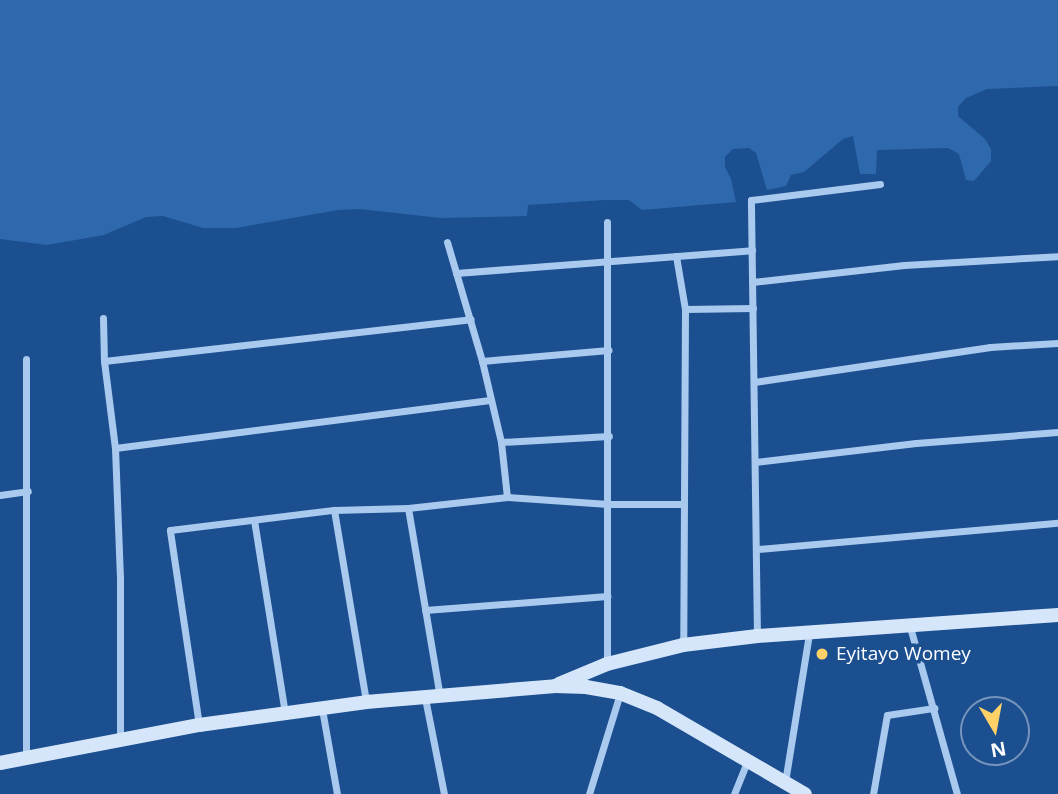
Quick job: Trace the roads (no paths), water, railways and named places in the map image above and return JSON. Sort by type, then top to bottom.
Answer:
[{"type":"main road","points":[[555,686],[607,664],[683,645],[757,636],[1058,615]]},
{"type":"main road","points":[[0,763],[199,725],[366,702],[555,686],[586,687],[620,693],[685,722],[747,762],[805,794]]},
{"type":"street","points":[[757,636],[758,549],[751,200],[880,184]]},
{"type":"street","points":[[607,222],[607,664]]},
{"type":"street","points":[[447,242],[482,361],[501,442],[507,497]]},
{"type":"street","points":[[456,273],[752,250]]},
{"type":"street","points":[[676,256],[685,309],[683,645]]},
{"type":"street","points":[[752,282],[904,265],[1058,256]]},
{"type":"street","points":[[685,309],[753,308]]},
{"type":"street","points":[[103,318],[104,361],[115,448],[120,578],[120,740]]},
{"type":"street","points":[[104,361],[471,319]]},
{"type":"street","points":[[754,382],[990,347],[1058,343]]},
{"type":"street","points":[[482,361],[609,350]]},
{"type":"street","points":[[26,359],[26,759]]},
{"type":"street","points":[[115,448],[490,400]]},
{"type":"street","points":[[755,462],[916,443],[1058,432]]},
{"type":"street","points":[[501,442],[609,436]]},
{"type":"street","points":[[0,495],[28,491]]},
{"type":"street","points":[[199,725],[170,530],[334,510],[408,508],[507,497],[608,504],[682,504]]},
{"type":"street","points":[[408,508],[440,697]]},
{"type":"street","points":[[334,510],[366,702]]},
{"type":"street","points":[[254,520],[285,713]]},
{"type":"street","points":[[758,549],[1058,523]]},
{"type":"street","points":[[425,610],[607,596]]},
{"type":"street","points":[[910,627],[957,794]]},
{"type":"street","points":[[785,783],[809,633]]},
{"type":"street","points":[[588,794],[620,693]]},
{"type":"street","points":[[425,698],[443,794]]},
{"type":"street","points":[[873,794],[887,715],[934,708]]},
{"type":"street","points":[[322,709],[337,794]]},
{"type":"street","points":[[734,794],[747,762]]},
{"type":"place","name":"Eyitayo Womey","points":[[822,654]]}]
